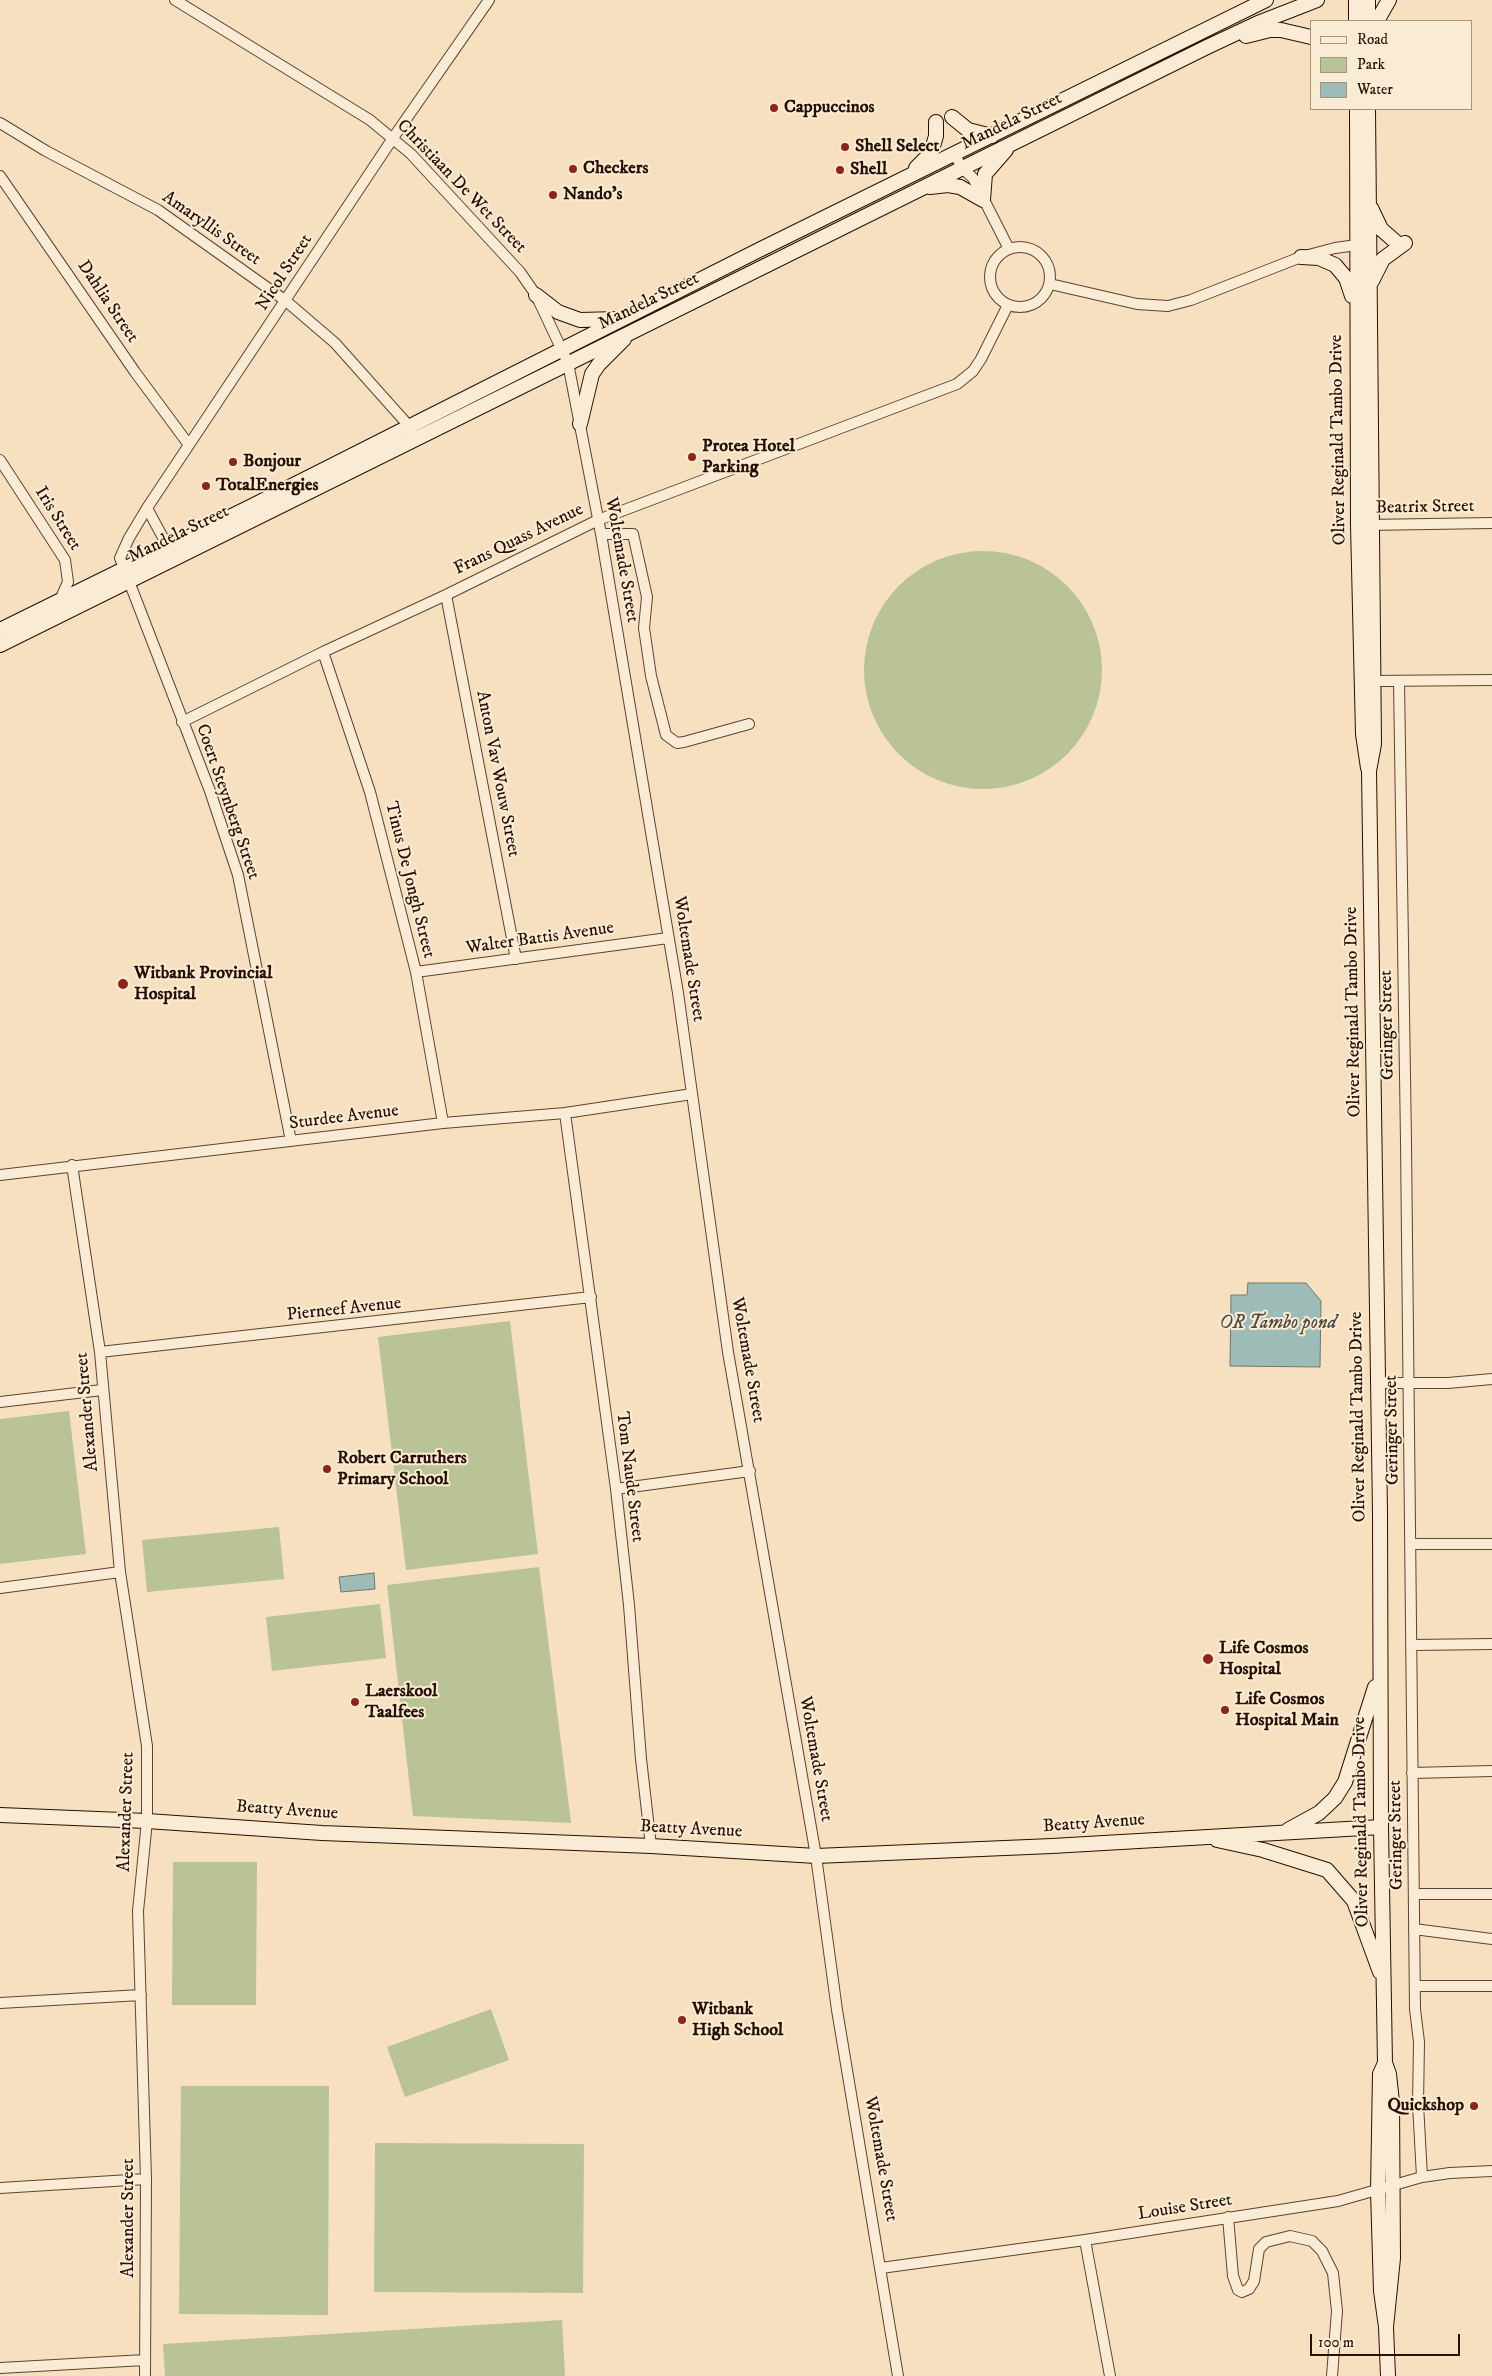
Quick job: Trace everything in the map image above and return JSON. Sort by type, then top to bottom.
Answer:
[{"type":"main road","name":"Mandela Street","points":[[0,644],[125,575],[414,440],[565,356],[626,318],[899,180],[1266,0]]},
{"type":"main road","points":[[1256,4],[1278,0]]},
{"type":"main road","name":"Mandela Street","points":[[0,630],[60,600],[125,575],[168,547],[409,426],[565,356],[634,330],[1207,47],[1258,23],[1317,0]]},
{"type":"main road","points":[[1356,0],[1356,20]]},
{"type":"main road","points":[[1368,0],[1368,20]]},
{"type":"main road","points":[[1378,20],[1389,0]]},
{"type":"main road","points":[[1207,47],[1270,30],[1291,31],[1310,37]]},
{"type":"main road","name":"Oliver Reginald Tambo Drive","points":[[1357,110],[1363,244],[1370,287],[1365,525]]},
{"type":"main road","name":"Oliver Reginald Tambo Drive","points":[[1368,110],[1368,198],[1356,311],[1365,525],[1368,681],[1374,744],[1369,771],[1380,1512],[1379,1675],[1381,1827],[1385,2063],[1389,2074],[1392,2102],[1393,2258],[1386,2327]]},
{"type":"main road","points":[[952,117],[968,130],[992,136]]},
{"type":"main road","points":[[899,180],[931,153],[936,136],[936,122]]},
{"type":"main road","points":[[920,188],[953,185],[983,200],[985,174],[1011,144]]},
{"type":"main road","points":[[1368,198],[1381,229],[1401,243],[1382,258],[1370,287]]},
{"type":"main road","points":[[1301,257],[1324,260],[1339,268],[1346,278],[1356,311]]},
{"type":"main road","points":[[536,295],[558,312],[580,320],[626,318]]},
{"type":"main road","points":[[580,424],[592,374],[599,364],[634,330]]},
{"type":"main road","points":[[1285,1831],[1318,1813],[1335,1798],[1345,1782],[1379,1675]]},
{"type":"main road","name":"Beatty Avenue","points":[[0,1815],[147,1821],[322,1833],[651,1846],[816,1856],[1052,1846],[1198,1836],[1381,1827]]},
{"type":"main road","points":[[1198,1836],[1263,1850],[1327,1870],[1354,1901],[1384,1982]]},
{"type":"main road","name":"Oliver Reginald Tambo Drive","points":[[1385,2063],[1380,2074],[1378,2191],[1380,2274],[1386,2327],[1388,2376]]},
{"type":"street","name":"Christiaan De Wet Street","points":[[175,0],[370,120],[411,154],[510,260],[536,295],[565,356]]},
{"type":"street","name":"Nicol Street","points":[[125,575],[120,558],[147,508],[393,138],[489,0]]},
{"type":"street","name":"Amaryllis Street","points":[[0,123],[46,151],[158,210],[286,301],[334,343],[409,426],[414,440]]},
{"type":"street","points":[[961,150],[983,200],[1009,249]]},
{"type":"street","name":"Dahlia Street","points":[[0,176],[135,372],[189,445]]},
{"type":"street","points":[[1050,284],[1137,304],[1168,306],[1191,300],[1301,257],[1363,244]]},
{"type":"street","points":[[1019,247],[1038,252],[1049,266],[1050,284],[1046,294],[1039,302],[1018,308],[1008,305],[996,296],[992,290],[990,275],[995,260],[1009,249],[1019,247]]},
{"type":"street","name":"Frans Quass Avenue","points":[[182,722],[322,652],[446,595],[598,520],[949,388],[964,378],[982,359],[1008,305]]},
{"type":"street","name":"Woltemade Street","points":[[565,356],[601,534],[678,993],[728,1352],[816,1856],[837,2010],[898,2376]]},
{"type":"street","name":"Iris Street","points":[[0,460],[65,560],[68,582],[60,600]]},
{"type":"street","points":[[147,508],[168,547]]},
{"type":"street","name":"Beatrix Street","points":[[1365,525],[1492,523]]},
{"type":"street","points":[[601,534],[633,534],[648,597],[644,628],[651,676],[666,735],[677,743],[749,724]]},
{"type":"street","name":"Coert Steynberg Street","points":[[125,575],[210,791],[238,875],[291,1141]]},
{"type":"street","name":"Anton Vav Wouw Street","points":[[446,595],[516,959]]},
{"type":"street","name":"Tinus De Jongh Street","points":[[322,652],[370,792],[416,972],[442,1123]]},
{"type":"street","points":[[1368,681],[1492,680]]},
{"type":"street","name":"Geringer Street","points":[[1398,682],[1409,1382],[1414,1929],[1415,1986],[1419,2042],[1418,2104],[1422,2177]]},
{"type":"street","name":"Walter Battis Avenue","points":[[416,972],[668,938]]},
{"type":"street","name":"Sturdee Avenue","points":[[0,1175],[72,1165],[442,1123],[565,1113],[692,1094]]},
{"type":"street","name":"Tom Naude Street","points":[[565,1113],[591,1297],[596,1353],[616,1489],[651,1846]]},
{"type":"street","name":"Alexander Street","points":[[72,1165],[100,1352],[120,1572],[146,1746],[147,1821],[138,1911],[146,2179],[145,2376]]},
{"type":"street","name":"Pierneef Avenue","points":[[100,1352],[591,1297]]},
{"type":"street","points":[[1378,1383],[1448,1383],[1492,1379]]},
{"type":"street","points":[[0,1402],[102,1390]]},
{"type":"street","points":[[616,1489],[750,1471]]},
{"type":"street","points":[[1410,1544],[1492,1544]]},
{"type":"street","points":[[0,1588],[120,1572]]},
{"type":"street","points":[[1411,1645],[1492,1644]]},
{"type":"street","points":[[1412,1774],[1492,1771]]},
{"type":"street","points":[[1414,1894],[1492,1894]]},
{"type":"street","points":[[1414,1929],[1492,1939]]},
{"type":"street","points":[[1415,1986],[1492,1986]]},
{"type":"street","points":[[0,2003],[141,1995]]},
{"type":"street","name":"Louise Street","points":[[881,2268],[1085,2240],[1338,2201],[1422,2177],[1450,2173],[1492,2171]]},
{"type":"street","points":[[0,2188],[146,2179]]},
{"type":"street","points":[[1228,2218],[1233,2276],[1238,2290],[1242,2292],[1249,2289],[1254,2281],[1258,2248],[1266,2242],[1290,2236],[1312,2241],[1322,2251],[1333,2273],[1337,2310],[1332,2376]]},
{"type":"street","points":[[1085,2240],[1110,2376]]},
{"type":"street","points":[[0,2368],[144,2360]]},
{"type":"green space","points":[[983,551],[1006,554],[1028,560],[1049,571],[1067,586],[1082,604],[1093,625],[1099,647],[1102,670],[1099,693],[1093,715],[1082,736],[1067,754],[1049,769],[1028,780],[1006,786],[983,789],[960,786],[938,780],[917,769],[899,754],[884,736],[873,715],[867,693],[864,670],[867,647],[873,625],[884,604],[899,586],[917,571],[938,560],[960,554]]},
{"type":"green space","points":[[510,1321],[538,1554],[406,1570],[378,1337]]},
{"type":"green space","points":[[69,1411],[86,1554],[0,1564],[0,1419]]},
{"type":"green space","points":[[279,1527],[284,1579],[147,1592],[142,1540]]},
{"type":"green space","points":[[539,1567],[571,1823],[413,1816],[387,1585]]},
{"type":"green space","points":[[380,1604],[386,1658],[272,1671],[266,1617]]},
{"type":"green space","points":[[173,1862],[257,1862],[256,2005],[172,2005]]},
{"type":"green space","points":[[491,2009],[509,2060],[405,2097],[387,2047]]},
{"type":"green space","points":[[181,2086],[329,2086],[328,2315],[179,2314]]},
{"type":"green space","points":[[375,2143],[584,2144],[583,2293],[374,2292]]},
{"type":"green space","points":[[562,2320],[565,2376],[165,2376],[163,2344]]},
{"type":"water","name":"OR Tambo pond","points":[[1248,1283],[1306,1283],[1321,1301],[1320,1367],[1230,1366],[1231,1295],[1247,1295]]},
{"type":"water","points":[[374,1573],[375,1589],[341,1592],[339,1577]]},
{"type":"place","name":"Cappuccinos","points":[[774,108]]},
{"type":"place","name":"Shell Select","points":[[845,147]]},
{"type":"place","name":"Checkers","points":[[573,169]]},
{"type":"place","name":"Shell","points":[[840,170]]},
{"type":"place","name":"Nando's","points":[[553,195]]},
{"type":"place","name":"Protea Hotel Parking","points":[[692,457]]},
{"type":"place","name":"Bonjour","points":[[233,462]]},
{"type":"place","name":"TotalEnergies","points":[[206,486]]},
{"type":"place","name":"Witbank Provincial Hospital","points":[[123,984]]},
{"type":"place","name":"Robert Carruthers Primary School","points":[[327,1469]]},
{"type":"place","name":"Life Cosmos Hospital","points":[[1208,1659]]},
{"type":"place","name":"Laerskool Taalfees","points":[[355,1702]]},
{"type":"place","name":"Life Cosmos Hospital Main","points":[[1225,1710]]},
{"type":"place","name":"Witbank High School","points":[[682,2020]]},
{"type":"place","name":"Quickshop","points":[[1474,2106]]}]
